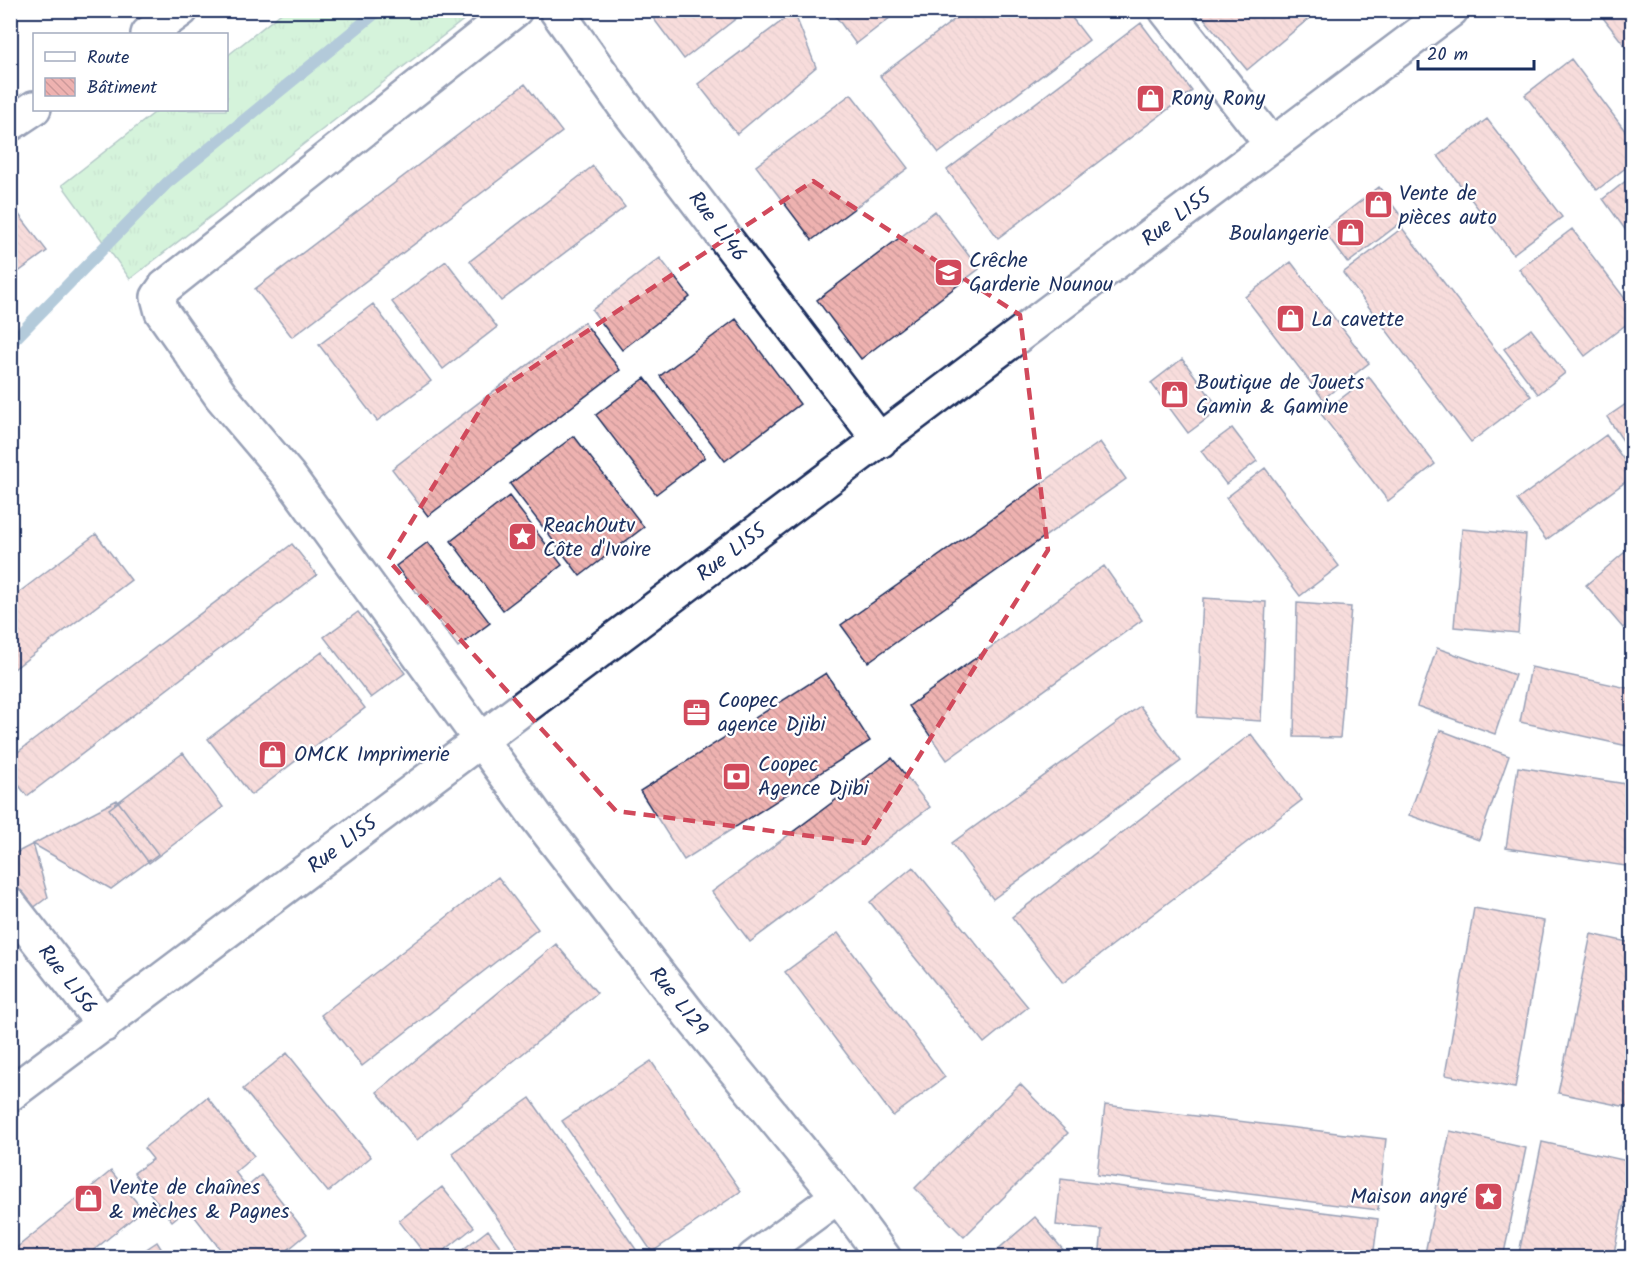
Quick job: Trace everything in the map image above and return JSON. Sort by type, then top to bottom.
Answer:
[{"type":"street","points":[[149,33],[181,10]]},
{"type":"street","name":"Rue L129","points":[[514,10],[165,287],[158,297],[162,312],[221,396],[288,476],[535,815],[662,981],[838,1196],[884,1257]]},
{"type":"street","name":"Rue L146","points":[[556,10],[623,104],[880,441]]},
{"type":"street","points":[[1166,10],[1272,145]]},
{"type":"street","name":"Rue L155","points":[[10,1094],[1451,10]]},
{"type":"street","points":[[10,124],[33,109]]},
{"type":"street","name":"Rue L156","points":[[10,905],[104,1025]]},
{"type":"street","points":[[754,1257],[838,1196]]},
{"type":"highlighted area","points":[[813,181],[1020,315],[1048,550],[865,843],[616,811],[388,560],[488,397]]},
{"type":"green space","points":[[284,11],[475,11],[130,279],[62,185],[157,111],[228,111],[228,55]]},
{"type":"building","points":[[647,10],[747,10],[684,59]]},
{"type":"building","points":[[831,10],[900,10],[856,44]]},
{"type":"building","points":[[967,10],[1066,10],[1089,40],[939,153],[880,76]]},
{"type":"building","points":[[1197,10],[1319,10],[1247,70]]},
{"type":"building","points":[[1597,10],[1632,10],[1632,55]]},
{"type":"building","points":[[794,12],[816,67],[737,134],[698,84]]},
{"type":"building","points":[[1141,23],[1192,91],[998,238],[947,170]]},
{"type":"building","points":[[1571,59],[1632,140],[1632,163],[1597,190],[1525,95]]},
{"type":"building","points":[[525,84],[562,132],[292,337],[255,289]]},
{"type":"building","points":[[851,94],[908,168],[812,240],[756,166]]},
{"type":"building","points":[[1487,119],[1562,217],[1513,254],[1438,156]]},
{"type":"building","points":[[593,166],[625,207],[501,301],[470,261]]},
{"type":"building","points":[[1632,176],[1632,239],[1603,199]]},
{"type":"building","points":[[1379,187],[1404,220],[1348,263],[1323,230]]},
{"type":"building","points":[[10,203],[47,251],[10,278]]},
{"type":"building","points":[[935,211],[979,269],[861,359],[817,300]]},
{"type":"building","points":[[1402,228],[1531,396],[1471,442],[1343,273]]},
{"type":"building","points":[[1572,229],[1632,308],[1632,320],[1585,356],[1519,269]]},
{"type":"building","points":[[660,258],[690,297],[622,350],[592,310]]},
{"type":"building","points":[[446,261],[497,327],[443,369],[392,302]]},
{"type":"building","points":[[1291,262],[1369,363],[1323,399],[1245,297]]},
{"type":"building","points":[[373,304],[431,381],[377,421],[319,345]]},
{"type":"building","points":[[736,319],[800,404],[725,461],[660,376]]},
{"type":"building","points":[[584,322],[620,370],[428,516],[392,469]]},
{"type":"building","points":[[1531,329],[1565,373],[1538,394],[1504,349]]},
{"type":"building","points":[[1182,359],[1220,409],[1188,433],[1151,383]]},
{"type":"building","points":[[1369,377],[1435,464],[1388,501],[1321,414]]},
{"type":"building","points":[[645,378],[705,457],[656,494],[596,415]]},
{"type":"building","points":[[1632,400],[1632,454],[1607,417]]},
{"type":"building","points":[[1232,428],[1257,461],[1226,484],[1201,451]]},
{"type":"building","points":[[1606,435],[1632,471],[1632,477],[1546,540],[1517,500]]},
{"type":"building","points":[[574,436],[644,527],[580,576],[510,484]]},
{"type":"building","points":[[1100,442],[1126,479],[868,662],[841,625]]},
{"type":"building","points":[[1265,468],[1339,566],[1300,596],[1226,498]]},
{"type":"building","points":[[509,496],[562,565],[503,610],[451,541]]},
{"type":"building","points":[[1462,529],[1526,535],[1518,633],[1454,627]]},
{"type":"building","points":[[96,534],[131,580],[10,672],[10,599]]},
{"type":"building","points":[[428,542],[490,623],[458,647],[396,566]]},
{"type":"building","points":[[292,544],[317,575],[27,796],[10,774],[10,758]]},
{"type":"building","points":[[1632,546],[1632,620],[1623,628],[1586,585]]},
{"type":"building","points":[[1104,566],[1142,620],[947,760],[909,706]]},
{"type":"building","points":[[1203,598],[1266,602],[1261,721],[1197,717]]},
{"type":"building","points":[[1297,603],[1351,607],[1340,738],[1294,737]]},
{"type":"building","points":[[358,612],[405,673],[371,698],[324,637]]},
{"type":"building","points":[[1437,648],[1515,675],[1495,734],[1417,706]]},
{"type":"building","points":[[322,652],[365,708],[251,795],[208,739]]},
{"type":"building","points":[[1531,667],[1632,689],[1632,747],[1520,722]]},
{"type":"building","points":[[826,673],[870,741],[684,860],[640,791]]},
{"type":"building","points":[[1140,706],[1181,761],[993,899],[952,843]]},
{"type":"building","points":[[1440,730],[1509,756],[1479,840],[1409,815]]},
{"type":"building","points":[[1251,734],[1302,800],[1063,983],[1012,917]]},
{"type":"building","points":[[183,753],[223,807],[149,863],[109,809]]},
{"type":"building","points":[[892,758],[930,807],[750,942],[712,892]]},
{"type":"building","points":[[1518,767],[1632,785],[1632,867],[1506,848]]},
{"type":"building","points":[[117,800],[158,854],[111,889],[33,844]]},
{"type":"building","points":[[33,844],[48,897],[25,914],[10,896],[10,856]]},
{"type":"building","points":[[913,867],[1028,1007],[984,1043],[870,902]]},
{"type":"building","points":[[498,877],[538,929],[362,1066],[321,1015]]},
{"type":"building","points":[[1474,908],[1544,921],[1515,1088],[1445,1075]]},
{"type":"building","points":[[838,933],[945,1077],[893,1116],[785,972]]},
{"type":"building","points":[[1591,934],[1632,943],[1632,1108],[1558,1093]]},
{"type":"building","points":[[556,944],[597,993],[417,1140],[377,1092]]},
{"type":"building","points":[[287,1053],[371,1157],[328,1192],[243,1089]]},
{"type":"building","points":[[651,1061],[741,1191],[652,1252],[562,1121]]},
{"type":"building","points":[[1020,1084],[1068,1133],[964,1237],[915,1188]]},
{"type":"building","points":[[207,1097],[254,1156],[235,1172],[247,1187],[261,1175],[307,1234],[278,1258],[227,1258],[188,1208],[172,1221],[134,1173],[153,1159],[144,1148]]},
{"type":"building","points":[[530,1098],[642,1258],[525,1258],[452,1153]]},
{"type":"building","points":[[1105,1105],[1386,1139],[1378,1210],[1097,1175]]},
{"type":"building","points":[[1450,1131],[1526,1148],[1503,1258],[1424,1258]]},
{"type":"building","points":[[1542,1142],[1632,1162],[1613,1258],[1518,1258]]},
{"type":"building","points":[[111,1171],[143,1210],[84,1258],[10,1258],[10,1253]]},
{"type":"building","points":[[1061,1179],[1378,1219],[1373,1258],[1099,1258],[1102,1230],[1056,1225]]},
{"type":"building","points":[[442,1187],[474,1227],[435,1258],[428,1258],[399,1221]]},
{"type":"building","points":[[1035,1217],[1065,1252],[1059,1258],[988,1258]]},
{"type":"building","points":[[488,1230],[509,1258],[452,1258]]},
{"type":"building","points":[[157,1242],[167,1258],[133,1258]]},
{"type":"waterway","points":[[10,344],[167,183],[379,10]]},
{"type":"place","name":"Rony Rony","points":[[1150,98]]},
{"type":"place","name":"Vente de pièces auto","points":[[1378,205]]},
{"type":"place","name":"Boulangerie","points":[[1350,233]]},
{"type":"place","name":"Crêche Garderie Nounou","points":[[948,272]]},
{"type":"place","name":"La cavette","points":[[1290,319]]},
{"type":"place","name":"Boutique de Jouets Gamin & Gamine","points":[[1175,394]]},
{"type":"place","name":"ReachOutv Côte d'Ivoire","points":[[522,537]]},
{"type":"place","name":"Coopec agence Djibi","points":[[697,712]]},
{"type":"place","name":"OMCK Imprimerie","points":[[273,754]]},
{"type":"place","name":"Coopec Agence Djibi","points":[[737,776]]},
{"type":"place","name":"Maison angré","points":[[1488,1196]]},
{"type":"place","name":"Vente de chaînes & mèches & Pagnes","points":[[88,1199]]}]
